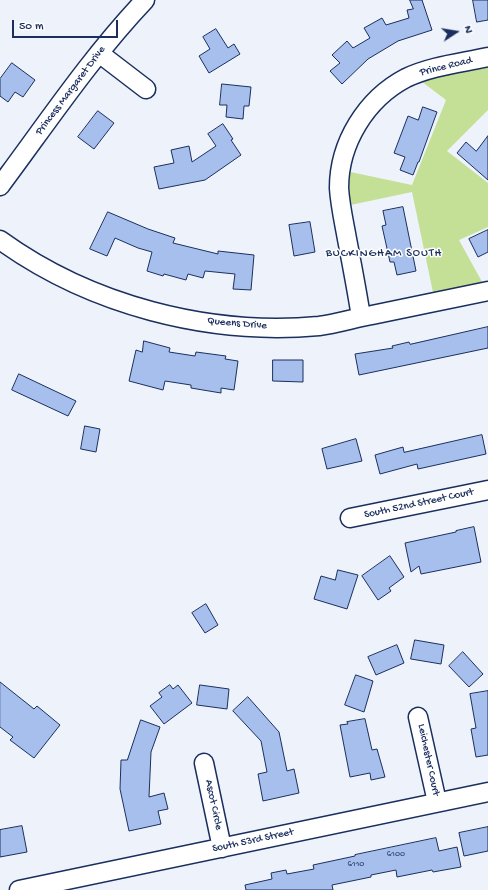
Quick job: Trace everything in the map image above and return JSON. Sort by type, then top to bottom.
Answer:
[{"type":"street","name":"Princess Margaret Drive","points":[[0,186],[98,53],[145,0]]},
{"type":"street","points":[[98,53],[146,88]]},
{"type":"street","name":"Prince Road","points":[[361,317],[341,207],[339,188],[344,155],[353,131],[362,116],[377,99],[391,87],[406,78],[427,70],[488,57]]},
{"type":"street","name":"Queens Drive","points":[[0,240],[40,265],[74,283],[113,299],[155,312],[192,320],[235,326],[320,326],[488,291]]},
{"type":"street","name":"South 52nd Street Court","points":[[350,518],[488,490]]},
{"type":"street","name":"Leichester Court","points":[[418,717],[437,802]]},
{"type":"street","name":"Ascot Circle","points":[[204,763],[222,848]]},
{"type":"street","name":"South 53rd Street","points":[[18,890],[488,792]]},
{"type":"green space","points":[[488,57],[488,110],[447,151],[488,183],[488,227],[459,240],[487,291],[435,302],[412,192],[341,207],[341,170],[412,185],[446,100],[413,75]]},
{"type":"building","points":[[410,0],[422,0],[432,30],[398,41],[368,59],[342,84],[330,71],[340,63],[332,55],[347,41],[353,48],[370,38],[364,28],[382,18],[386,25],[409,18],[407,10],[413,9]]},
{"type":"building","points":[[473,0],[488,0],[488,20],[477,22]]},
{"type":"building","points":[[216,29],[228,48],[234,44],[240,54],[209,73],[199,56],[210,49],[203,37]]},
{"type":"building","points":[[12,63],[35,80],[23,97],[15,92],[8,102],[0,96],[0,79]]},
{"type":"building","points":[[222,84],[251,87],[249,106],[244,106],[243,119],[226,117],[227,105],[220,105]]},
{"type":"building","points":[[423,107],[437,112],[413,175],[400,170],[405,157],[394,153],[408,116],[418,120]]},
{"type":"building","points":[[98,111],[114,123],[94,149],[78,137]]},
{"type":"building","points":[[223,124],[241,155],[205,180],[159,189],[154,167],[174,163],[171,150],[189,146],[192,162],[216,146],[208,134]]},
{"type":"building","points":[[488,136],[488,180],[457,153],[466,142],[476,151]]},
{"type":"building","points":[[403,207],[416,271],[397,275],[394,262],[390,262],[382,226],[386,225],[383,211]]},
{"type":"building","points":[[108,212],[148,229],[175,238],[173,243],[218,254],[218,251],[254,255],[251,290],[233,289],[235,274],[205,271],[203,278],[188,274],[186,280],[164,274],[163,276],[147,271],[152,252],[138,248],[115,238],[107,256],[90,249]]},
{"type":"building","points":[[310,222],[315,252],[294,256],[289,225]]},
{"type":"building","points":[[488,230],[488,252],[478,257],[469,239]]},
{"type":"building","points":[[488,327],[488,348],[359,375],[355,354],[393,348],[392,346],[409,342],[410,344]]},
{"type":"building","points":[[144,341],[170,348],[169,352],[195,356],[196,352],[226,356],[225,359],[238,361],[234,390],[221,388],[221,393],[191,388],[191,385],[165,381],[163,390],[129,381],[136,350],[142,352]]},
{"type":"building","points":[[273,360],[303,360],[303,382],[273,381]]},
{"type":"building","points":[[19,374],[76,401],[68,416],[12,390]]},
{"type":"building","points":[[85,426],[100,429],[96,452],[81,449]]},
{"type":"building","points":[[482,435],[486,454],[418,469],[417,464],[380,474],[375,455],[403,447],[404,452]]},
{"type":"building","points":[[356,439],[362,461],[327,469],[322,449]]},
{"type":"building","points":[[474,527],[481,562],[421,574],[419,566],[411,572],[405,543]]},
{"type":"building","points":[[390,556],[404,577],[389,588],[391,591],[378,600],[362,576]]},
{"type":"building","points":[[338,570],[358,575],[347,609],[314,599],[321,576],[335,580]]},
{"type":"building","points":[[206,604],[218,625],[205,633],[192,613]]},
{"type":"building","points":[[415,640],[444,645],[441,664],[411,659]]},
{"type":"building","points":[[397,645],[404,663],[376,675],[368,657]]},
{"type":"building","points":[[463,652],[483,674],[469,687],[449,666]]},
{"type":"building","points":[[356,675],[373,681],[364,712],[345,705]]},
{"type":"building","points":[[0,682],[34,709],[37,706],[60,725],[34,758],[10,740],[13,737],[0,727]]},
{"type":"building","points":[[170,685],[173,689],[178,685],[192,703],[164,724],[150,706],[162,697],[159,693]]},
{"type":"building","points":[[200,685],[229,689],[227,709],[197,705]]},
{"type":"building","points":[[488,691],[488,755],[476,757],[471,729],[476,728],[470,694]]},
{"type":"building","points":[[248,697],[279,732],[287,771],[294,769],[299,793],[263,801],[258,774],[267,772],[261,741],[233,711]]},
{"type":"building","points":[[365,719],[372,750],[377,749],[385,777],[371,780],[370,773],[350,777],[340,725],[348,724],[347,722]]},
{"type":"building","points":[[141,720],[160,727],[151,752],[149,797],[164,793],[168,809],[158,811],[161,824],[129,831],[120,789],[121,760],[127,760]]},
{"type":"building","points":[[22,826],[27,852],[0,857],[0,830]]},
{"type":"building","points":[[488,827],[488,851],[464,856],[459,833]]},
{"type":"building","points":[[436,838],[439,851],[457,847],[461,867],[433,872],[432,870],[397,877],[396,870],[332,885],[333,890],[246,890],[245,885],[272,879],[271,873],[286,870],[287,874],[314,869],[313,865]]},
{"type":"district","name":"BUCKINGHAM SOUTH","points":[[384,254]]}]
